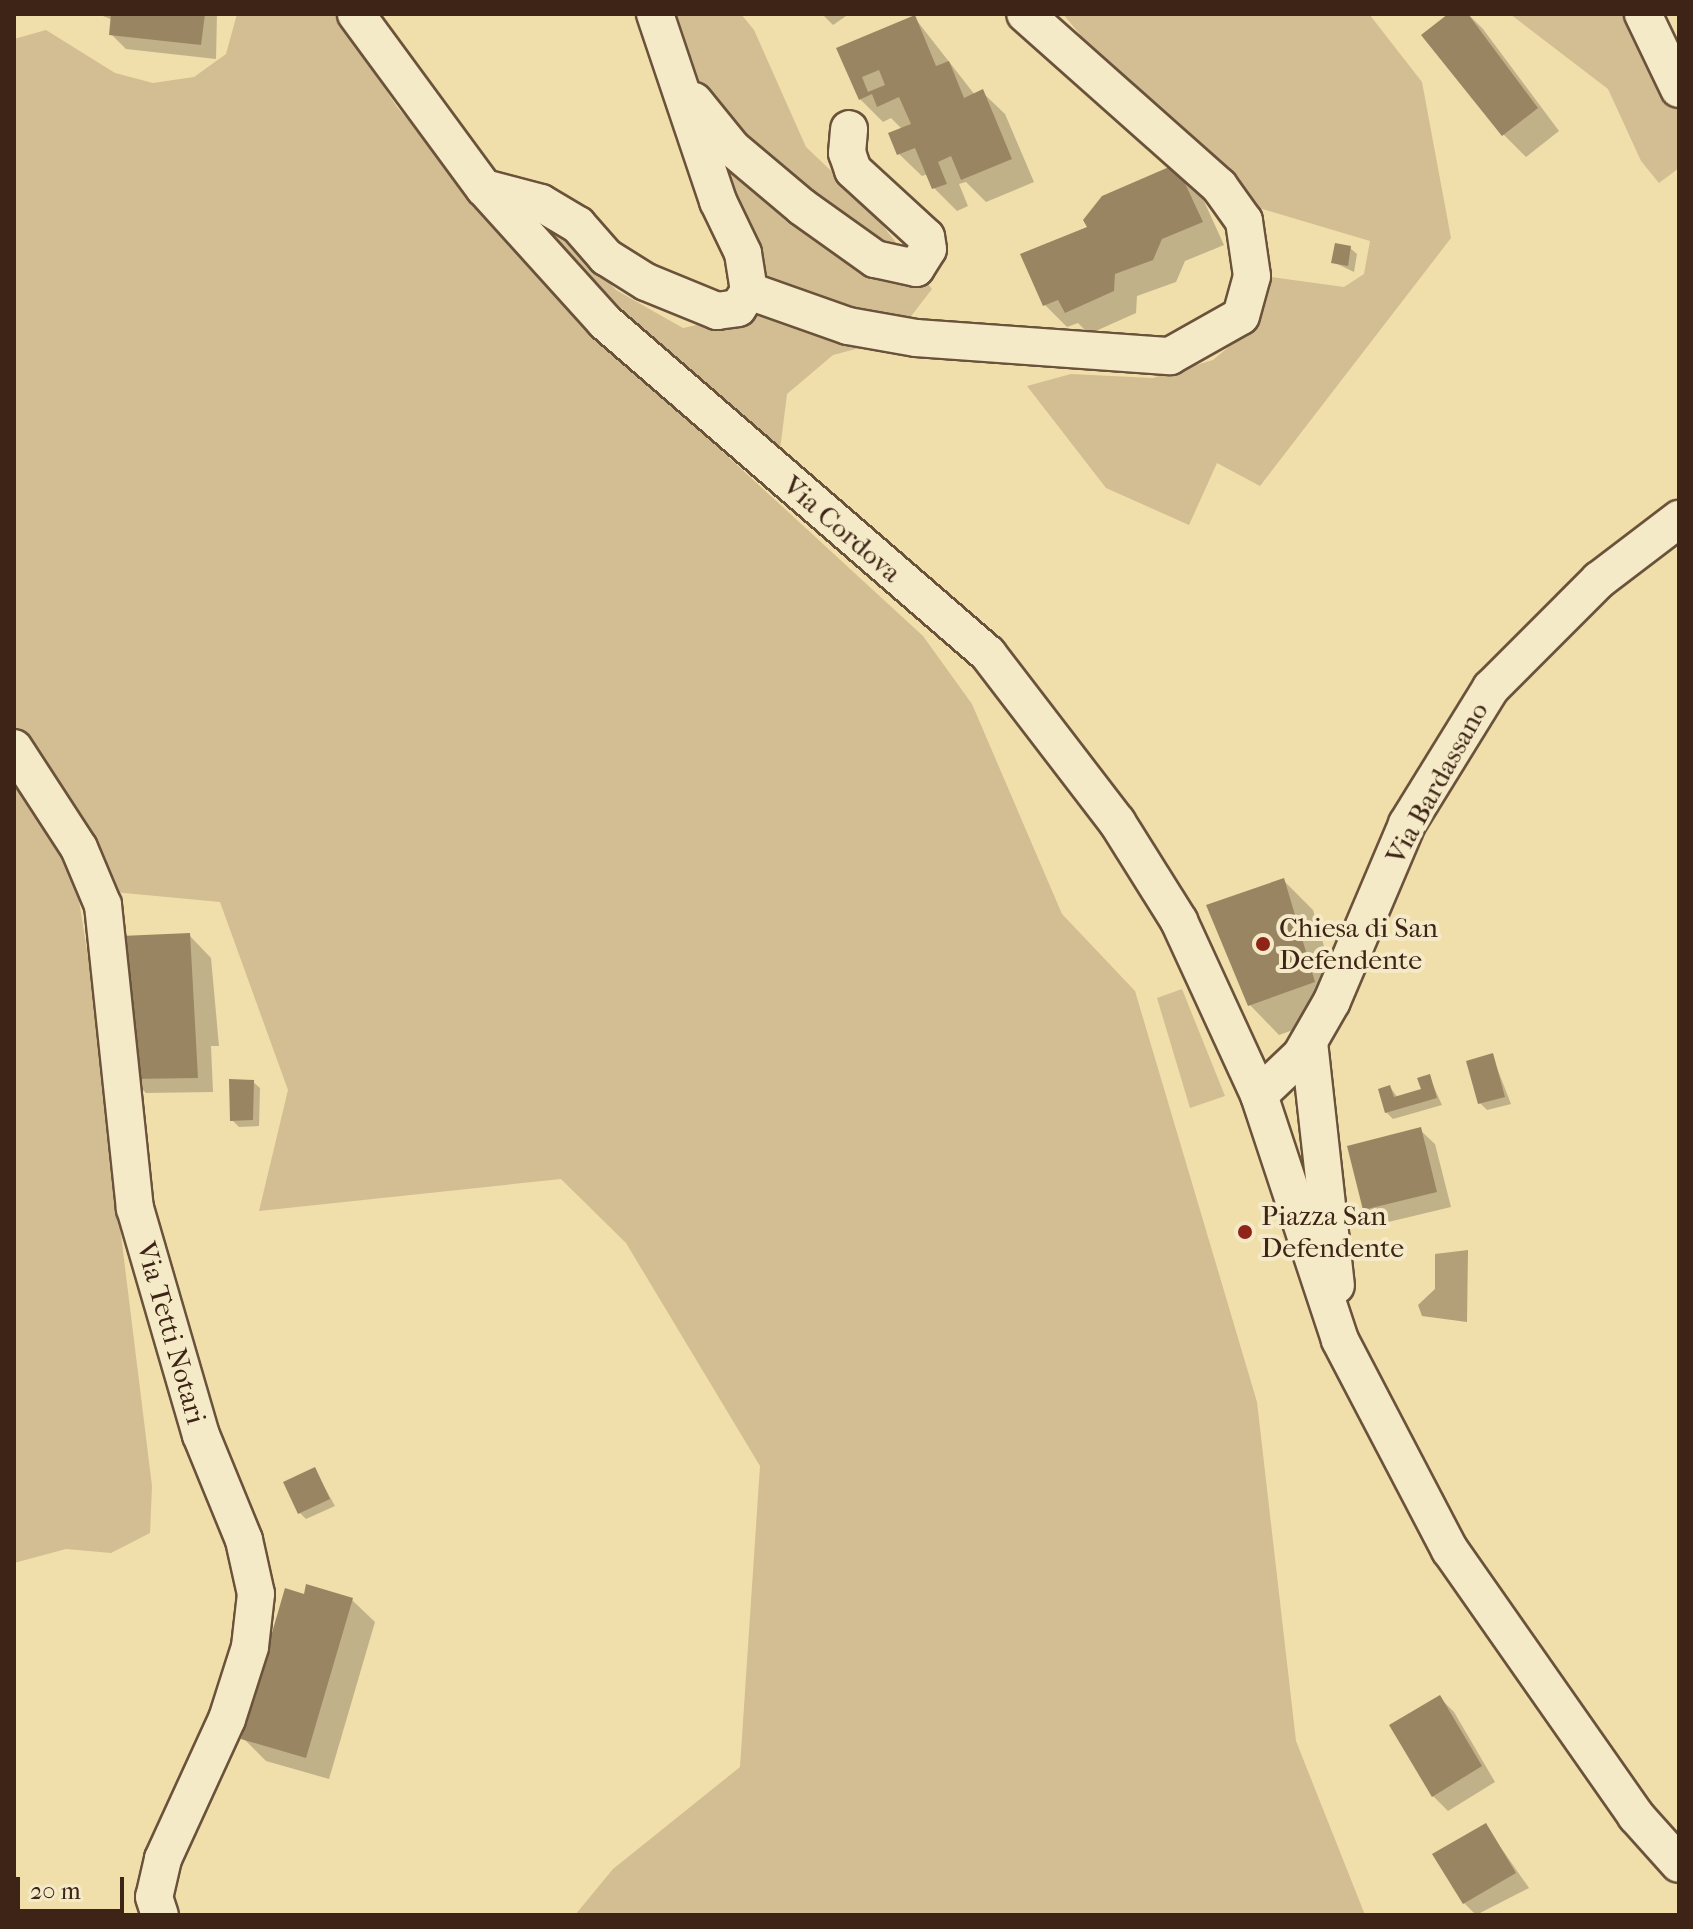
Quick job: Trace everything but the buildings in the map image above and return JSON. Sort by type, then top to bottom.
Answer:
[{"type":"street","name":"Via Cordova","points":[[356,14],[484,188],[605,322],[988,654],[1117,822],[1179,921],[1259,1095],[1340,1340]]},
{"type":"street","points":[[484,188],[541,203],[578,225],[606,257],[680,297],[717,311],[738,308],[749,291],[743,253],[718,201],[655,14]]},
{"type":"street","points":[[749,291],[848,326],[916,338],[1170,356],[1241,316],[1252,276],[1244,221],[1175,142],[1025,14]]},
{"type":"street","points":[[1643,14],[1679,89]]},
{"type":"street","points":[[681,84],[732,148],[802,207],[875,259],[916,268],[928,249],[926,237],[853,170],[847,153],[849,129]]},
{"type":"street","name":"Via Bardassano","points":[[1259,1095],[1309,1042],[1332,1001],[1407,824],[1491,688],[1599,580],[1679,519]]},
{"type":"street","name":"Via Tetti Notari","points":[[14,748],[79,848],[103,905],[135,1208],[201,1435],[244,1540],[256,1594],[250,1647],[227,1719],[163,1859],[154,1897],[160,1915]]},
{"type":"street","points":[[1309,1042],[1311,1095],[1331,1212],[1340,1340],[1450,1550],[1636,1816],[1679,1864]]},
{"type":"shaded area","points":[[237,14],[336,14],[397,107],[598,337],[923,636],[972,704],[1062,914],[1135,991],[1257,1402],[1296,1741],[1365,1915],[575,1915],[613,1869],[740,1767],[760,1466],[626,1243],[561,1179],[259,1211],[288,1090],[220,902],[103,891],[14,730],[14,39],[46,30],[115,73],[153,83],[194,77],[226,54]]},
{"type":"shaded area","points":[[663,14],[741,14],[754,30],[806,147],[867,205],[932,289],[905,324],[867,346],[833,355],[787,394],[780,450],[612,316],[529,219],[553,223],[616,290],[683,328],[720,320],[749,303]]},
{"type":"shaded area","points":[[1063,14],[1369,14],[1422,82],[1451,238],[1260,486],[1217,463],[1189,525],[1106,488],[1027,386],[1071,374],[1153,378],[1213,360],[1244,334],[1271,277],[1344,287],[1364,274],[1370,241],[1259,208],[1204,147],[1102,61]]},
{"type":"shaded area","points":[[1510,14],[1630,14],[1679,113],[1679,168],[1659,183],[1641,161],[1608,89]]},
{"type":"shaded area","points":[[14,762],[77,888],[112,1107],[111,1154],[152,1486],[150,1533],[111,1553],[66,1549],[14,1563]]},
{"type":"shaded area","points":[[1182,989],[1225,1096],[1190,1108],[1157,998]]},
{"type":"shaded area","points":[[1468,1250],[1467,1322],[1422,1316],[1418,1305],[1435,1289],[1435,1254]]},
{"type":"place","name":"Chiesa di San Defendente","points":[[1263,944]]},
{"type":"place","name":"Piazza San Defendente","points":[[1245,1232]]}]
